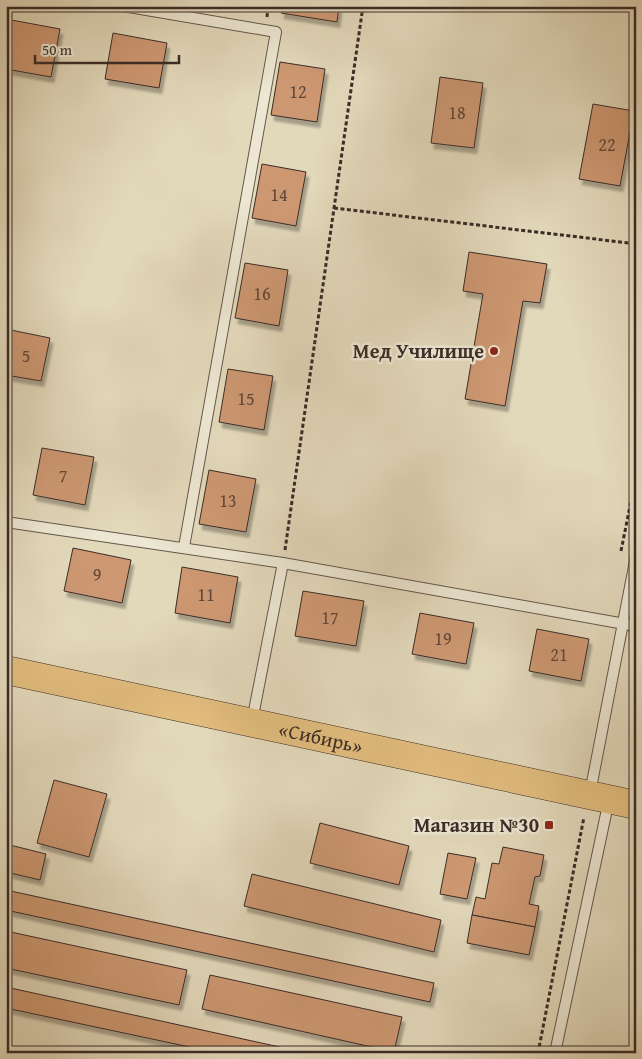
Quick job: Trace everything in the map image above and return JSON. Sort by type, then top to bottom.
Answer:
[{"type":"main road","name":"«Сибирь»","points":[[6,670],[252,721],[594,803],[636,805]]},
{"type":"lane","points":[[123,6],[276,32],[184,547]]},
{"type":"lane","points":[[6,522],[283,563],[636,626]]},
{"type":"lane","points":[[555,1053],[623,623],[636,556]]},
{"type":"lane","points":[[252,721],[283,563]]},
{"type":"path","points":[[283,563],[363,6]]},
{"type":"path","points":[[334,208],[629,243],[636,241]]},
{"type":"path","points":[[538,1053],[594,803]]},
{"type":"building","points":[[282,6],[339,6],[337,22],[281,13]]},
{"type":"building","points":[[6,19],[60,29],[51,77],[6,69]]},
{"type":"building","points":[[113,33],[167,43],[159,88],[105,79]]},
{"type":"building","points":[[280,62],[325,69],[317,122],[271,115]]},
{"type":"building","points":[[440,77],[483,83],[474,148],[431,143]]},
{"type":"building","points":[[593,104],[634,111],[620,186],[579,179]]},
{"type":"building","points":[[262,164],[306,172],[296,226],[252,218]]},
{"type":"building","name":"Мед Училище","points":[[469,252],[547,264],[540,303],[523,301],[505,406],[465,399],[483,294],[463,291]]},
{"type":"building","points":[[245,263],[288,270],[279,326],[235,318]]},
{"type":"building","points":[[6,329],[50,338],[41,381],[6,375]]},
{"type":"building","points":[[228,369],[273,376],[264,430],[219,422]]},
{"type":"building","points":[[42,448],[94,457],[85,505],[33,495]]},
{"type":"building","points":[[209,470],[256,479],[246,532],[199,524]]},
{"type":"building","points":[[73,548],[131,560],[122,603],[64,591]]},
{"type":"building","points":[[182,567],[238,577],[230,623],[175,613]]},
{"type":"building","points":[[303,591],[364,601],[356,646],[295,636]]},
{"type":"building","points":[[420,613],[474,623],[466,664],[412,654]]},
{"type":"building","points":[[537,629],[589,639],[581,681],[529,671]]},
{"type":"building","points":[[54,780],[107,794],[89,857],[37,843]]},
{"type":"building","points":[[320,823],[409,846],[399,885],[310,863]]},
{"type":"building","points":[[10,845],[46,854],[40,880],[6,872],[6,860]]},
{"type":"building","points":[[503,847],[544,855],[540,876],[535,877],[529,904],[539,906],[535,927],[472,915],[476,897],[485,899],[492,863],[499,864]]},
{"type":"building","points":[[448,853],[476,858],[467,899],[440,894]]},
{"type":"building","points":[[252,874],[441,920],[434,952],[244,906]]},
{"type":"building","points":[[6,890],[434,983],[430,1002],[6,910]]},
{"type":"building","points":[[472,915],[535,927],[529,955],[467,943]]},
{"type":"building","points":[[6,931],[187,970],[179,1005],[6,968]]},
{"type":"building","points":[[210,975],[402,1017],[394,1052],[202,1009]]},
{"type":"building","points":[[6,987],[307,1053],[218,1053],[6,1008]]},
{"type":"place","name":"Мед Училище","points":[[494,351]]},
{"type":"place","name":"Магазин №30","points":[[549,825]]}]
